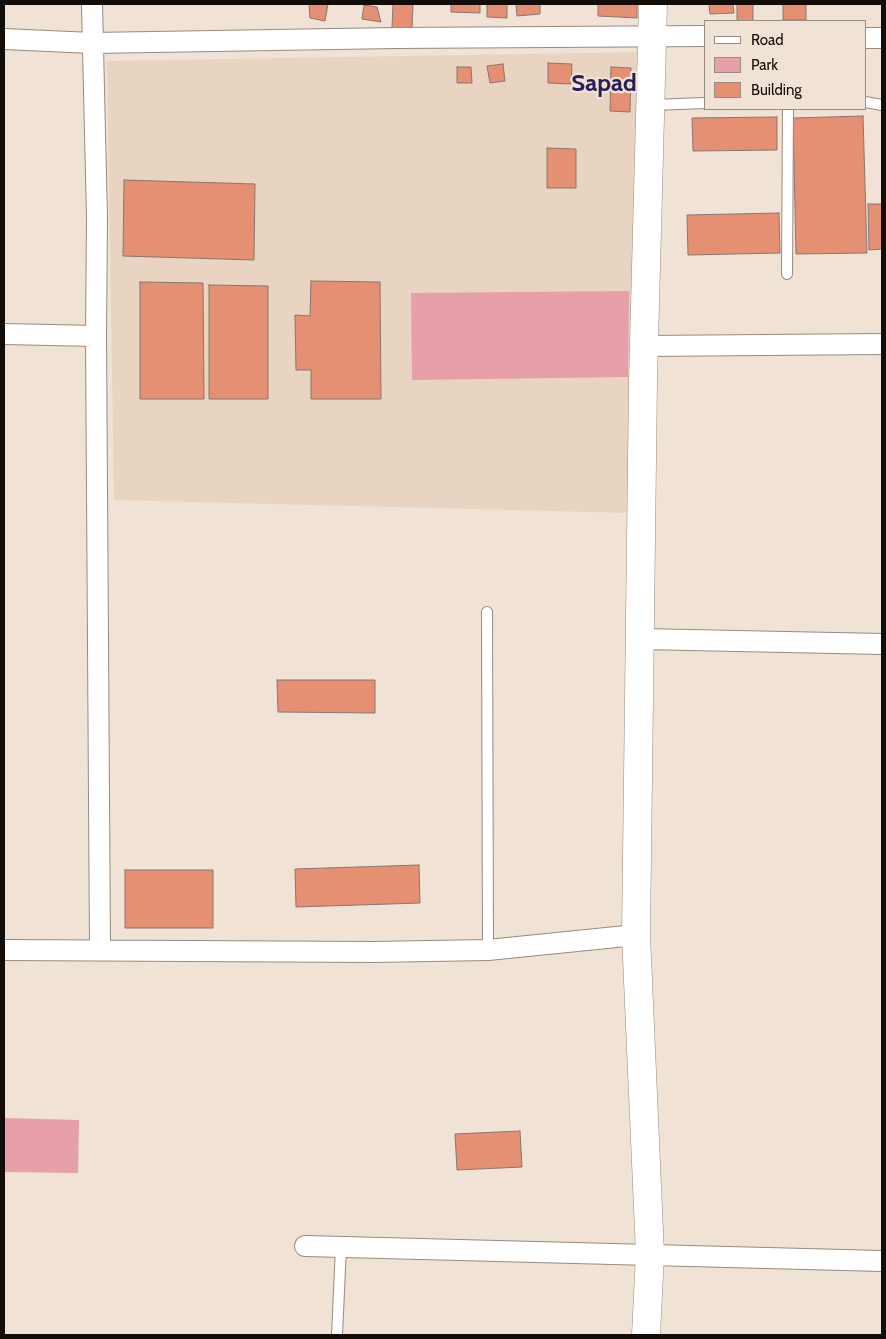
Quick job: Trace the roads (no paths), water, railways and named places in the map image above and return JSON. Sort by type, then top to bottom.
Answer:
[{"type":"main road","points":[[646,1335],[650,1254],[636,935],[643,381],[646,346],[650,104],[654,35],[653,4]]},
{"type":"street","points":[[92,4],[97,218],[100,950]]},
{"type":"street","points":[[4,39],[92,43],[654,35],[704,36]]},
{"type":"street","points":[[866,38],[882,38]]},
{"type":"street","points":[[4,334],[96,336]]},
{"type":"street","points":[[646,346],[882,344]]},
{"type":"street","points":[[641,640],[882,644]]},
{"type":"street","points":[[4,950],[372,952],[488,950],[636,935]]},
{"type":"street","points":[[305,1246],[882,1261]]},
{"type":"lane","points":[[866,102],[882,105]]},
{"type":"lane","points":[[650,104],[704,103]]},
{"type":"lane","points":[[787,274],[788,110]]},
{"type":"lane","points":[[487,612],[488,950]]},
{"type":"lane","points":[[337,1335],[342,1247]]},
{"type":"district","name":"Sapad","points":[[604,84]]}]
